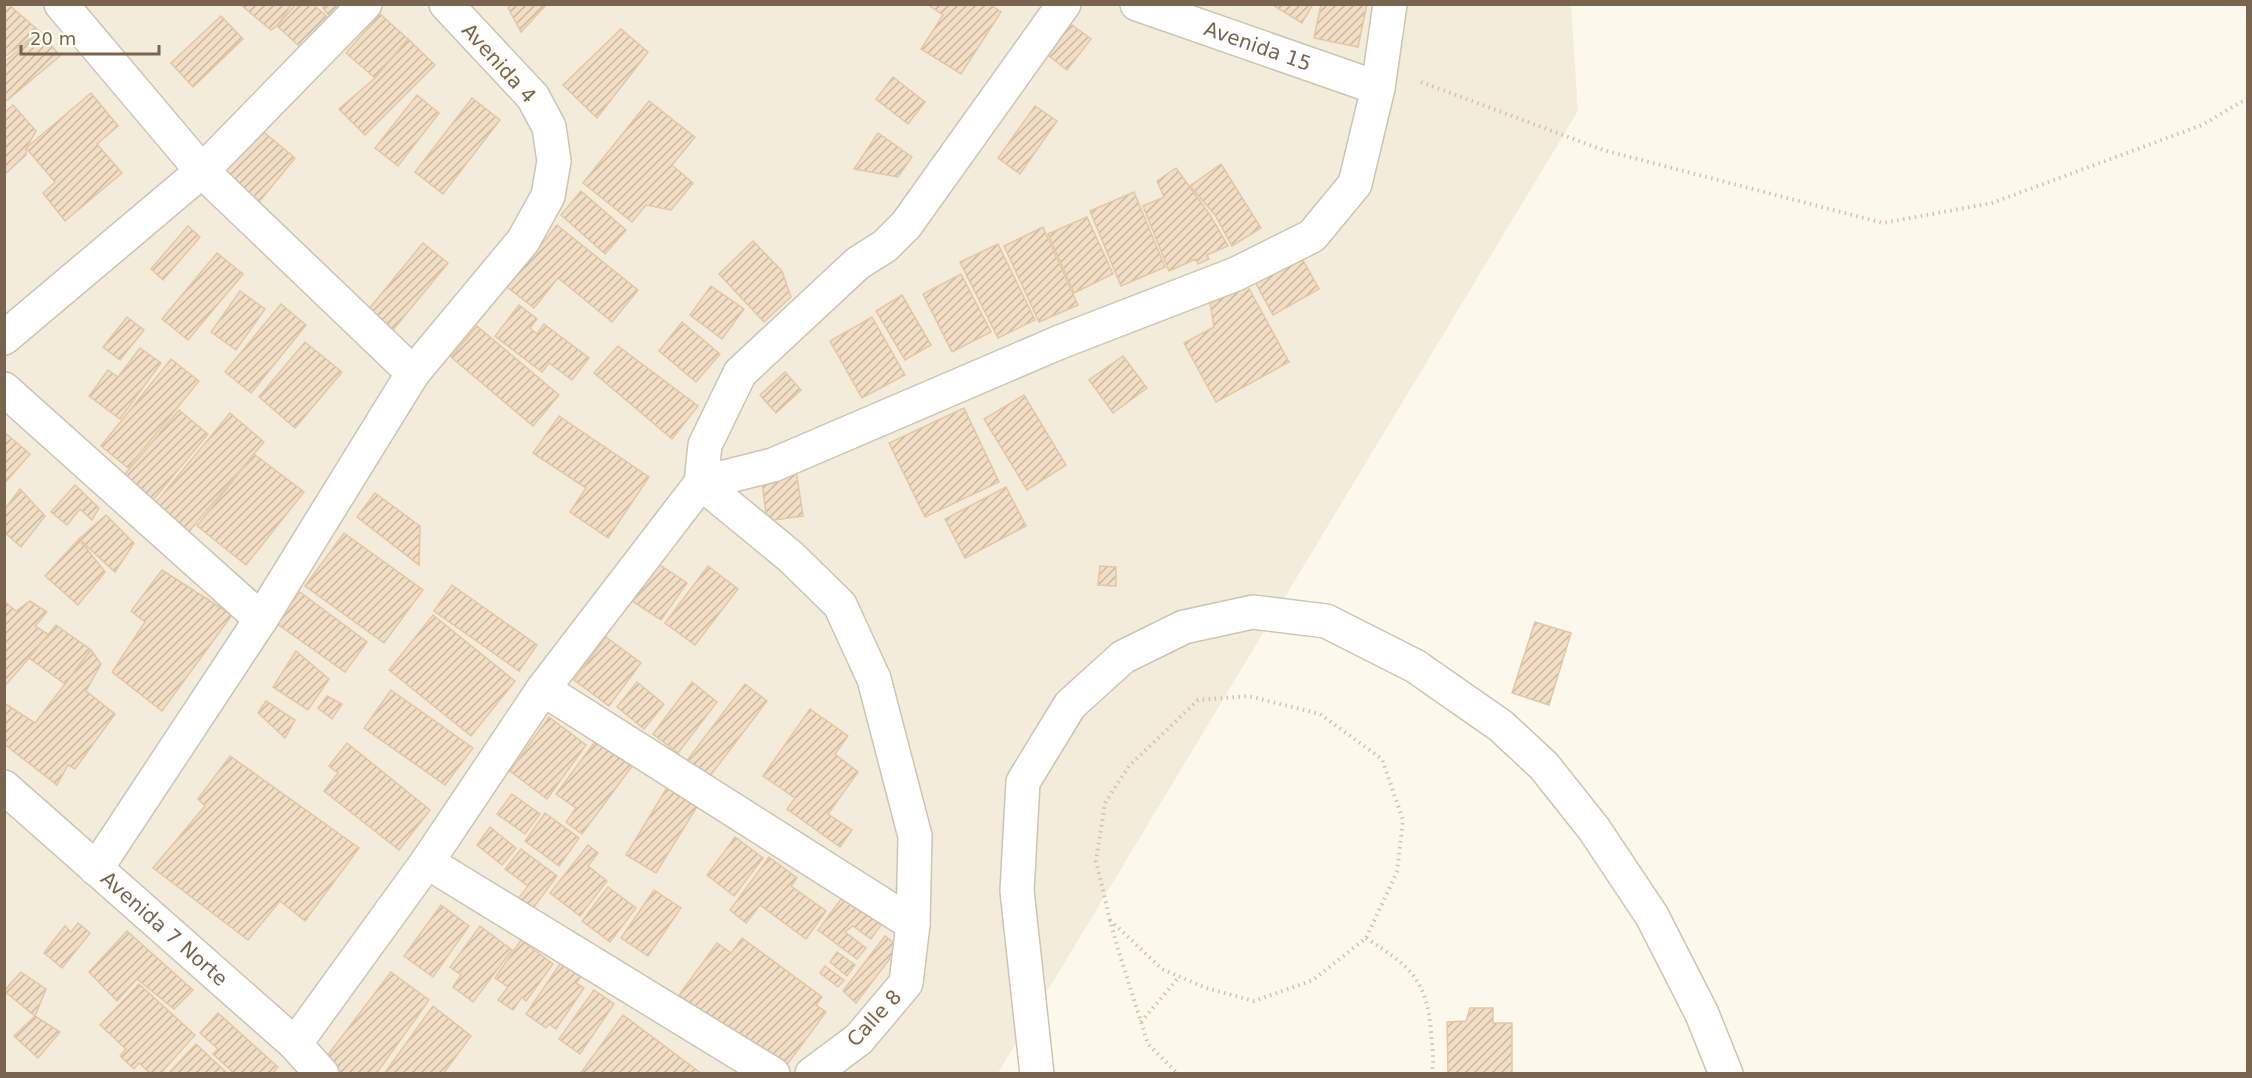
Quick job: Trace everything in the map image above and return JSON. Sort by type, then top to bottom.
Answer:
[{"type":"street","points":[[61,4],[202,171],[413,373]]},
{"type":"street","points":[[4,339],[202,171],[365,4]]},
{"type":"street","name":"Avenida 4","points":[[96,869],[261,619],[413,373],[523,241],[548,196],[554,161],[549,127],[533,97],[446,4]]},
{"type":"street","points":[[295,1044],[427,862],[543,689],[701,483],[705,445],[740,373],[858,262],[885,246],[906,225],[1064,4]]},
{"type":"street","name":"Avenida 15","points":[[1137,4],[1380,77]]},
{"type":"street","points":[[701,483],[773,465],[1060,342],[1236,274],[1312,236],[1355,184],[1380,77],[1390,4]]},
{"type":"street","points":[[4,389],[261,619]]},
{"type":"street","points":[[701,483],[791,557],[840,605],[874,679],[915,836],[912,924]]},
{"type":"street","points":[[1036,1074],[1017,891],[1023,782],[1070,705],[1123,657],[1184,627],[1253,612],[1326,621],[1415,666],[1501,726],[1544,766],[1594,829],[1652,916],[1702,1014],[1726,1074]]},
{"type":"street","points":[[543,689],[912,924]]},
{"type":"street","name":"Avenida 7 Norte","points":[[4,787],[295,1044],[321,1074]]},
{"type":"street","points":[[427,862],[773,1074]]},
{"type":"street","name":"Calle 8","points":[[812,1074],[859,1039],[906,983],[912,924]]},
{"type":"path","points":[[1380,77],[1603,150],[1883,223],[1992,203],[2202,125],[2247,98]]},
{"type":"path","points":[[1110,920],[1162,969],[1206,988],[1254,1000],[1313,980],[1366,938],[1397,872],[1403,819],[1382,759],[1320,714],[1248,696],[1198,700],[1129,766],[1105,803],[1095,861],[1110,920],[1148,1044],[1178,1074]]},
{"type":"path","points":[[1366,938],[1400,960],[1422,984],[1430,1020],[1434,1064],[1431,1074]]},
{"type":"path","points":[[1141,1022],[1179,977]]},
{"type":"shaded area","points":[[4,5],[1571,5],[1578,111],[998,1073],[5,1073]]},
{"type":"building","points":[[4,4],[8,4],[40,32],[4,57]]},
{"type":"building","points":[[240,4],[292,4],[277,26],[271,30]]},
{"type":"building","points":[[296,4],[313,4],[335,24],[308,54],[277,26]]},
{"type":"building","points":[[324,4],[360,4],[336,24],[323,8]]},
{"type":"building","points":[[512,4],[547,4],[521,32],[508,8]]},
{"type":"building","points":[[927,4],[989,4],[1001,12],[961,74],[921,49],[943,15]]},
{"type":"building","points":[[1271,4],[1313,4],[1302,23]]},
{"type":"building","points":[[1321,4],[1367,4],[1358,47],[1314,38]]},
{"type":"building","points":[[380,14],[408,39],[375,78],[346,53]]},
{"type":"building","points":[[221,16],[243,39],[193,87],[171,63]]},
{"type":"building","points":[[1064,19],[1091,39],[1067,70],[1040,49]]},
{"type":"building","points":[[621,29],[648,52],[597,118],[563,85]]},
{"type":"building","points":[[40,32],[60,56],[4,103],[4,62]]},
{"type":"building","points":[[408,39],[435,65],[365,135],[339,109],[375,78]]},
{"type":"building","points":[[893,77],[925,102],[908,124],[876,99]]},
{"type":"building","points":[[91,93],[118,126],[97,144],[122,173],[65,221],[43,193],[55,182],[26,148]]},
{"type":"building","points":[[417,95],[439,113],[398,166],[375,148]]},
{"type":"building","points":[[472,98],[500,120],[443,194],[415,172]]},
{"type":"building","points":[[649,101],[695,137],[672,165],[693,183],[671,210],[646,205],[632,222],[583,183]]},
{"type":"building","points":[[13,105],[36,131],[26,148],[26,155],[4,175],[4,113]]},
{"type":"building","points":[[1035,106],[1057,121],[1020,174],[998,158]]},
{"type":"building","points":[[259,128],[295,158],[259,202],[223,173]]},
{"type":"building","points":[[878,133],[912,157],[898,177],[854,169]]},
{"type":"building","points":[[1221,164],[1261,228],[1232,246],[1215,215],[1190,186]]},
{"type":"building","points":[[1176,168],[1210,215],[1228,246],[1207,255],[1209,259],[1198,264],[1196,259],[1169,271],[1143,206],[1164,197],[1157,181]]},
{"type":"building","points":[[581,191],[626,230],[605,254],[561,215]]},
{"type":"building","points":[[1134,192],[1165,267],[1121,286],[1090,211]]},
{"type":"building","points":[[1087,217],[1113,274],[1074,293],[1048,234]]},
{"type":"building","points":[[557,225],[638,290],[612,322],[558,278],[534,308],[507,287]]},
{"type":"building","points":[[188,226],[200,237],[163,280],[151,269]]},
{"type":"building","points":[[1043,227],[1078,305],[1039,322],[1004,246]]},
{"type":"building","points":[[753,241],[782,271],[791,297],[764,322],[719,274]]},
{"type":"building","points":[[423,243],[448,263],[388,336],[364,315]]},
{"type":"building","points":[[998,244],[1035,320],[998,338],[960,262]]},
{"type":"building","points":[[217,253],[243,274],[188,340],[162,319]]},
{"type":"building","points":[[1299,253],[1319,289],[1273,315],[1253,278]]},
{"type":"building","points":[[961,274],[991,332],[952,352],[923,294]]},
{"type":"building","points":[[1246,283],[1289,362],[1216,402],[1184,343],[1214,327],[1210,303]]},
{"type":"building","points":[[711,286],[744,309],[722,339],[690,315]]},
{"type":"building","points":[[240,291],[265,309],[236,350],[211,332]]},
{"type":"building","points":[[902,295],[931,345],[905,360],[876,311]]},
{"type":"building","points":[[281,304],[306,325],[251,393],[225,372]]},
{"type":"building","points":[[519,305],[537,319],[530,328],[537,334],[544,324],[589,358],[572,380],[549,363],[542,372],[495,336]]},
{"type":"building","points":[[127,317],[144,330],[120,360],[103,347]]},
{"type":"building","points":[[872,317],[905,375],[862,398],[830,341]]},
{"type":"building","points":[[682,322],[720,354],[696,382],[659,351]]},
{"type":"building","points":[[477,326],[559,395],[533,426],[451,357]]},
{"type":"building","points":[[305,342],[342,372],[295,428],[259,397]]},
{"type":"building","points":[[618,346],[698,406],[672,439],[594,373]]},
{"type":"building","points":[[140,348],[161,363],[120,419],[89,396],[108,370],[118,377]]},
{"type":"building","points":[[1123,356],[1147,388],[1113,413],[1089,380]]},
{"type":"building","points":[[171,359],[199,381],[128,468],[101,446]]},
{"type":"building","points":[[785,372],[801,390],[776,413],[760,395]]},
{"type":"building","points":[[1024,395],[1066,465],[1027,490],[984,419]]},
{"type":"building","points":[[964,408],[999,482],[925,517],[889,443]]},
{"type":"building","points":[[179,410],[208,434],[149,505],[120,480]]},
{"type":"building","points":[[230,413],[264,442],[187,534],[153,506]]},
{"type":"building","points":[[559,416],[649,477],[608,538],[570,512],[586,488],[533,453]]},
{"type":"building","points":[[4,432],[30,454],[4,484]]},
{"type":"building","points":[[254,454],[304,492],[246,565],[197,526]]},
{"type":"building","points":[[796,470],[803,516],[767,521],[761,475]]},
{"type":"building","points":[[75,485],[99,508],[92,520],[80,509],[67,525],[51,512]]},
{"type":"building","points":[[1006,487],[1026,526],[965,558],[945,519]]},
{"type":"building","points":[[20,489],[45,516],[21,547],[4,532],[4,510]]},
{"type":"building","points":[[375,493],[420,526],[419,565],[357,517]]},
{"type":"building","points":[[106,515],[134,543],[115,572],[79,539]]},
{"type":"building","points":[[344,533],[423,590],[384,643],[305,586]]},
{"type":"building","points":[[79,539],[105,572],[78,605],[45,576]]},
{"type":"building","points":[[654,561],[687,583],[661,620],[629,599]]},
{"type":"building","points":[[708,566],[738,589],[695,645],[665,623]]},
{"type":"building","points":[[1100,566],[1116,567],[1116,586],[1098,585]]},
{"type":"building","points":[[162,570],[232,615],[162,711],[112,672],[145,622],[131,611]]},
{"type":"building","points":[[452,585],[537,645],[519,671],[434,611]]},
{"type":"building","points":[[300,592],[367,642],[345,672],[276,623]]},
{"type":"building","points":[[4,601],[16,611],[30,601],[47,612],[35,626],[49,635],[4,687]]},
{"type":"building","points":[[433,615],[515,681],[471,736],[389,670]]},
{"type":"building","points":[[1535,622],[1571,633],[1549,705],[1512,693]]},
{"type":"building","points":[[56,625],[91,650],[65,684],[29,658]]},
{"type":"building","points":[[606,637],[641,663],[609,706],[574,680]]},
{"type":"building","points":[[91,650],[101,664],[86,691],[115,714],[75,769],[68,765],[57,785],[4,744],[4,703],[35,723]]},
{"type":"building","points":[[296,651],[329,679],[308,710],[273,687]]},
{"type":"building","points":[[637,682],[664,704],[644,729],[617,707]]},
{"type":"building","points":[[692,682],[717,702],[678,753],[653,734]]},
{"type":"building","points":[[745,684],[767,701],[707,780],[685,763]]},
{"type":"building","points":[[391,690],[473,748],[445,785],[364,728]]},
{"type":"building","points":[[327,696],[342,704],[332,719],[318,708]]},
{"type":"building","points":[[266,701],[295,720],[285,738],[258,713]]},
{"type":"building","points":[[810,709],[848,736],[835,754],[858,772],[828,814],[852,830],[840,847],[787,809],[795,798],[763,776]]},
{"type":"building","points":[[549,717],[586,745],[547,799],[510,771]]},
{"type":"building","points":[[597,739],[633,765],[582,834],[566,822],[576,808],[556,794]]},
{"type":"building","points":[[347,743],[430,810],[399,850],[324,791],[338,773],[329,766]]},
{"type":"building","points":[[230,756],[359,848],[305,921],[280,901],[248,940],[153,868],[205,806],[198,799]]},
{"type":"building","points":[[668,786],[698,805],[656,873],[626,855]]},
{"type":"building","points":[[512,794],[540,814],[525,834],[497,814]]},
{"type":"building","points":[[545,813],[579,838],[559,866],[525,841]]},
{"type":"building","points":[[490,827],[516,848],[502,865],[477,845]]},
{"type":"building","points":[[735,837],[763,858],[734,896],[707,875]]},
{"type":"building","points":[[588,845],[598,853],[588,866],[607,881],[580,916],[550,893]]},
{"type":"building","points":[[521,849],[557,876],[531,911],[517,900],[528,886],[505,869]]},
{"type":"building","points":[[769,857],[797,878],[791,886],[826,911],[806,939],[760,905],[746,923],[730,910]]},
{"type":"building","points":[[608,887],[636,908],[610,942],[582,921]]},
{"type":"building","points":[[850,887],[880,910],[873,919],[881,925],[871,939],[853,926],[845,932],[866,948],[857,959],[818,930]]},
{"type":"building","points":[[654,890],[681,908],[648,956],[621,938]]},
{"type":"building","points":[[441,905],[469,926],[433,977],[404,956]]},
{"type":"building","points":[[78,923],[90,933],[62,968],[44,953],[65,926],[71,932]]},
{"type":"building","points":[[480,926],[512,950],[473,1002],[453,987],[461,975],[450,967]]},
{"type":"building","points":[[127,931],[193,990],[174,1009],[137,979],[117,1001],[89,972]]},
{"type":"building","points":[[885,936],[899,947],[856,1003],[843,991]]},
{"type":"building","points":[[742,938],[822,997],[816,1005],[826,1012],[783,1070],[679,995],[717,943],[731,953]]},
{"type":"building","points":[[521,940],[553,964],[526,1001],[522,997],[513,1010],[498,1000],[508,987],[495,978]]},
{"type":"building","points":[[837,952],[855,965],[847,976],[830,962]]},
{"type":"building","points":[[562,961],[583,974],[576,983],[584,988],[556,1029],[549,1024],[546,1028],[526,1014]]},
{"type":"building","points":[[825,966],[844,980],[838,987],[820,973]]},
{"type":"building","points":[[21,972],[46,989],[35,1016],[4,991]]},
{"type":"building","points":[[391,972],[429,1000],[376,1074],[339,1074],[324,1060]]},
{"type":"building","points":[[139,984],[195,1035],[160,1074],[151,1074],[139,1063],[134,1069],[120,1056],[126,1049],[100,1025]]},
{"type":"building","points":[[594,990],[614,1004],[580,1054],[559,1039]]},
{"type":"building","points":[[433,1006],[471,1036],[443,1074],[384,1074]]},
{"type":"building","points":[[1470,1008],[1493,1008],[1493,1023],[1512,1023],[1512,1074],[1448,1074],[1447,1022],[1466,1021]]},
{"type":"building","points":[[218,1013],[278,1067],[272,1074],[235,1074],[213,1054],[218,1049],[200,1033]]},
{"type":"building","points":[[623,1015],[702,1074],[580,1074]]},
{"type":"building","points":[[35,1016],[60,1032],[38,1058],[14,1036]]},
{"type":"building","points":[[196,1044],[211,1058],[228,1074],[168,1074]]}]
